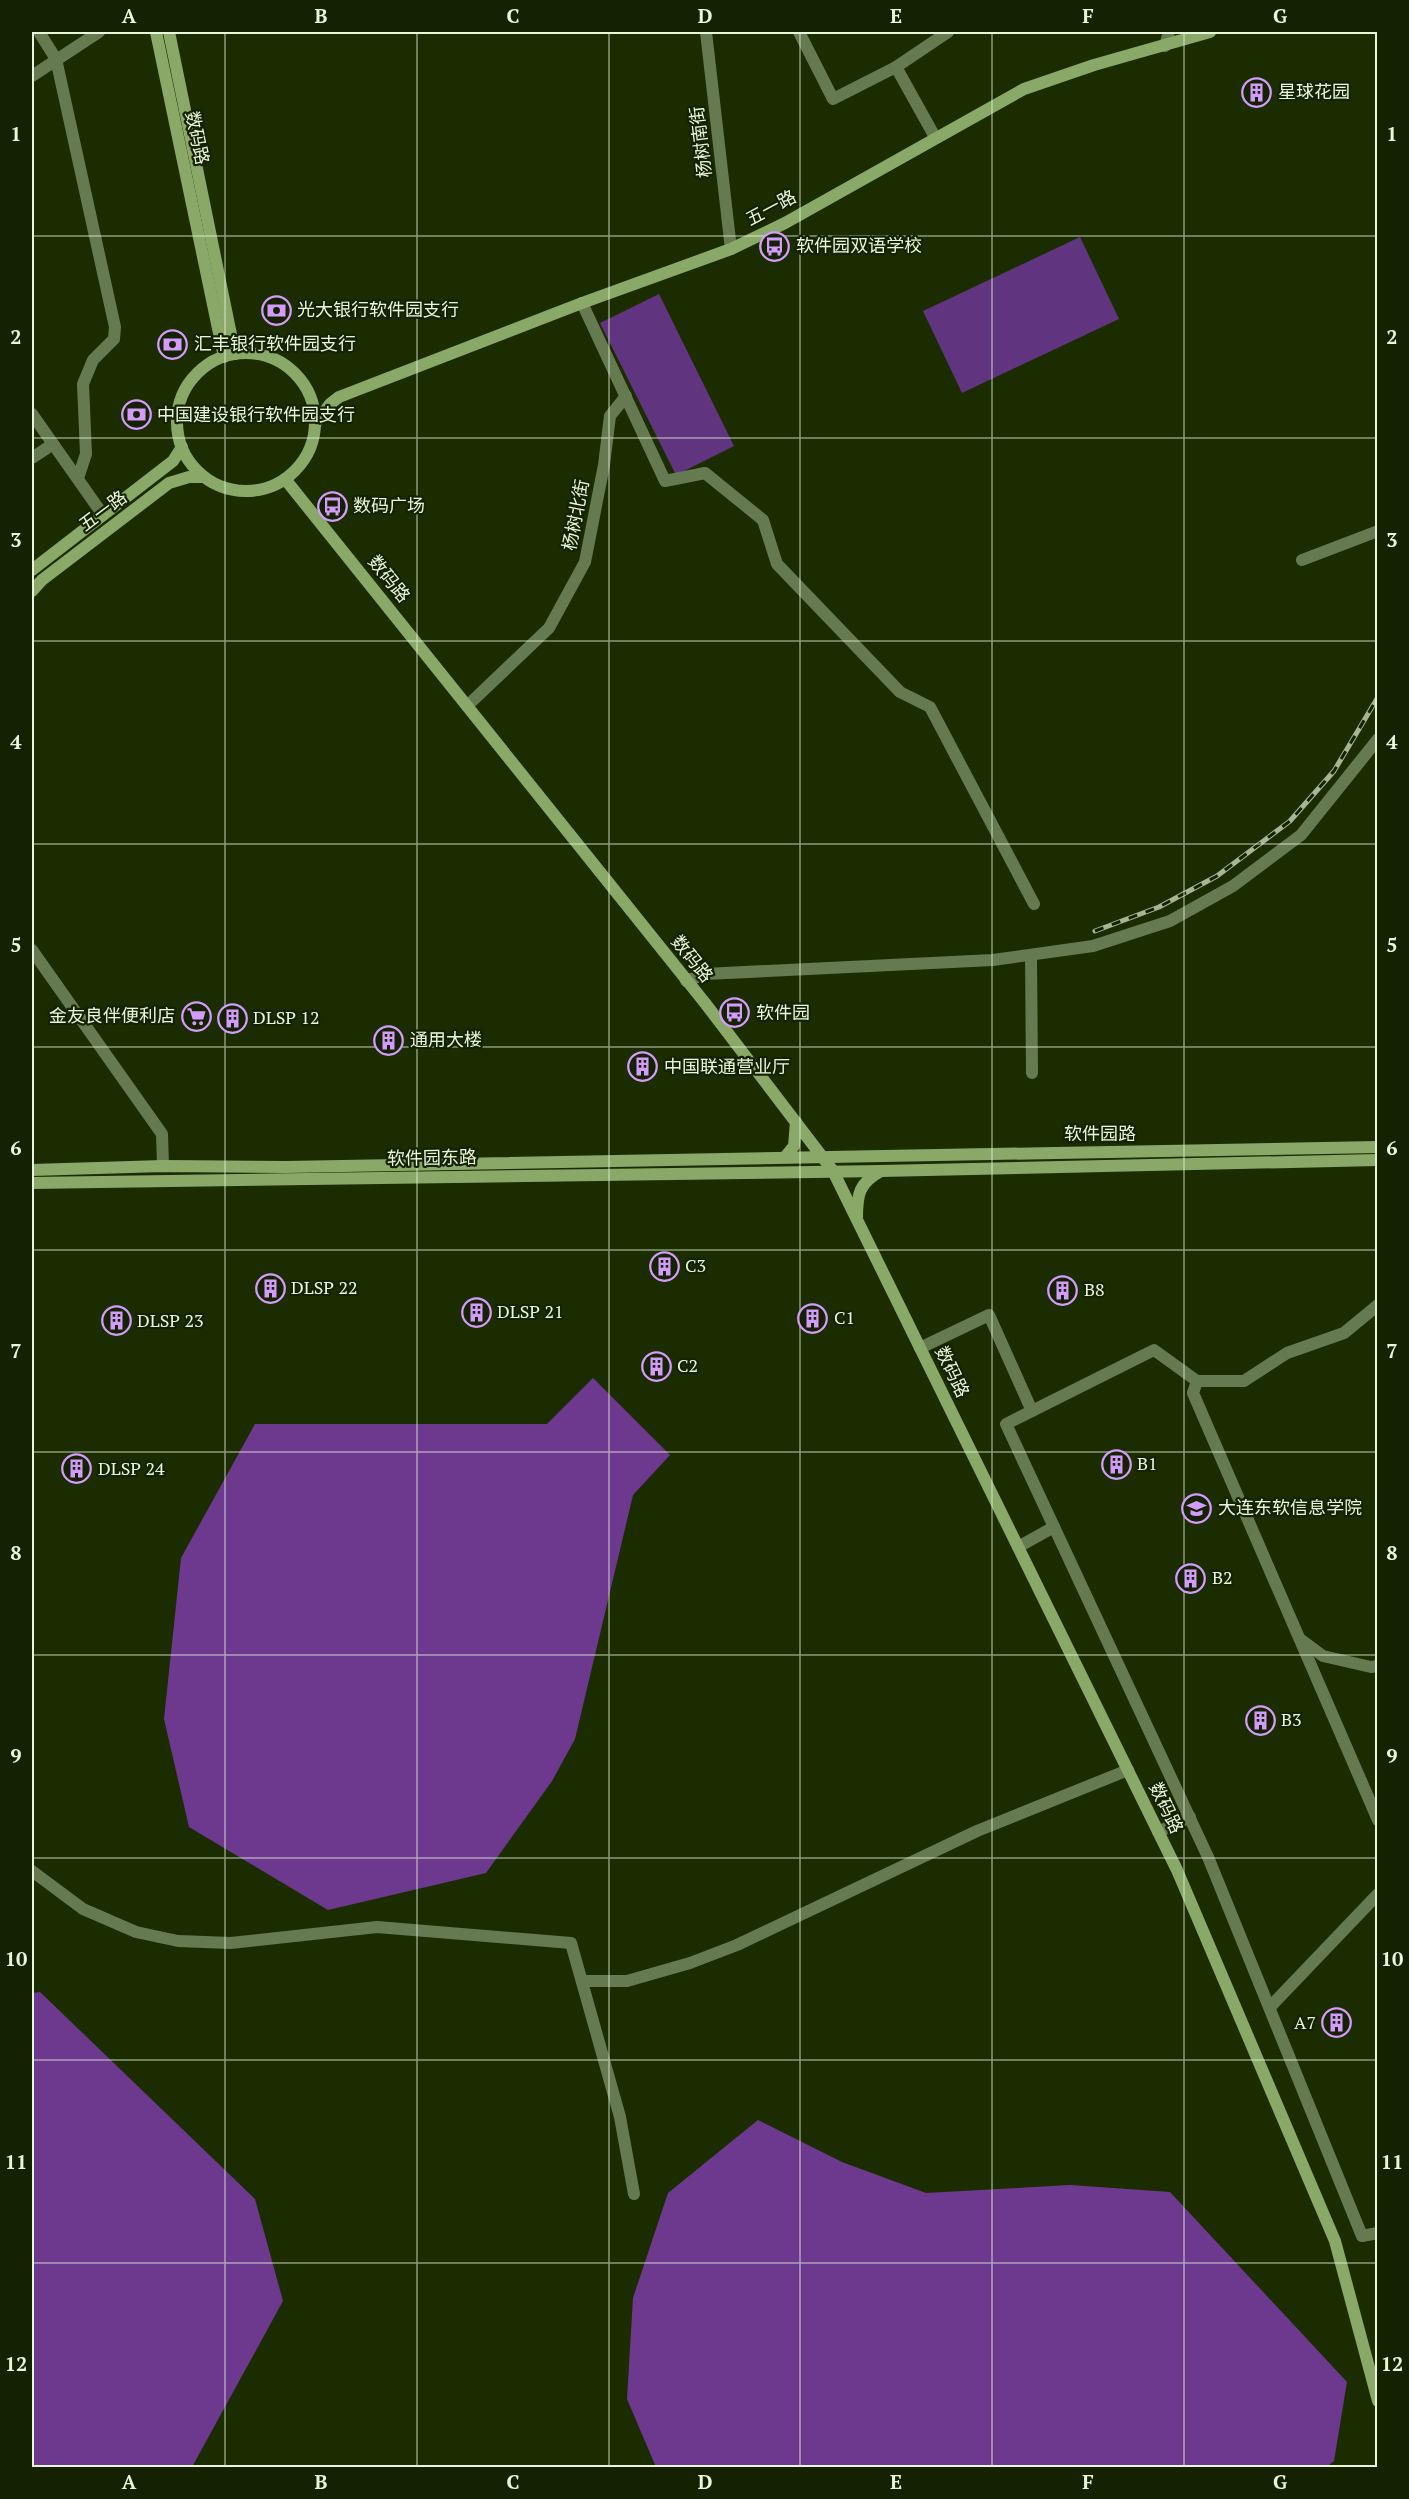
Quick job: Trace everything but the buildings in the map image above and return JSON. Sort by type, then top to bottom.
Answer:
[{"type":"main road","name":"数码路","points":[[156,32],[229,356]]},
{"type":"main road","name":"数码路","points":[[169,32],[229,356]]},
{"type":"main road","name":"五一路","points":[[339,397],[582,303],[731,249],[784,223],[1024,89],[1094,65],[1210,32]]},
{"type":"main road","points":[[253,353],[272,358],[290,368],[305,387],[312,401],[314,436],[308,453],[285,479],[266,488],[245,491],[224,487],[204,477],[191,464],[182,447],[177,424],[181,400],[192,379],[210,363],[229,356],[253,353]]},
{"type":"main road","points":[[305,387],[314,394],[339,397]]},
{"type":"main road","points":[[315,424],[339,397]]},
{"type":"main road","name":"五一路","points":[[32,570],[173,461],[182,447]]},
{"type":"main road","name":"五一路","points":[[32,591],[42,580],[170,483],[189,477],[204,477]]},
{"type":"main road","name":"数码路","points":[[285,479],[686,981],[833,1171],[1177,1870],[1335,2241],[1377,2401]]},
{"type":"main road","points":[[785,1157],[794,1146],[796,1122]]},
{"type":"main road","name":"软件园路","points":[[823,1157],[1377,1147]]},
{"type":"main road","name":"软件园东路","points":[[32,1170],[163,1166],[286,1167],[823,1157]]},
{"type":"main road","name":"软件园路","points":[[833,1171],[1377,1160]]},
{"type":"main road","name":"软件园东路","points":[[32,1184],[833,1171]]},
{"type":"main road","points":[[856,1219],[857,1201],[861,1188],[867,1179],[881,1171]]},
{"type":"street","points":[[39,32],[56,59],[115,327],[114,339],[93,360],[82,384],[86,454],[78,478]]},
{"type":"street","points":[[32,76],[99,32]]},
{"type":"street","name":"杨树南街","points":[[706,32],[731,249]]},
{"type":"street","points":[[799,32],[833,99],[896,67],[948,32]]},
{"type":"street","points":[[1165,46],[1169,32]]},
{"type":"street","points":[[896,67],[935,137]]},
{"type":"street","points":[[582,303],[665,481],[705,473],[764,520],[777,564],[900,692],[930,707],[1034,904]]},
{"type":"street","name":"杨树北街","points":[[467,706],[549,628],[585,562],[604,465],[610,416],[626,396]]},
{"type":"street","points":[[32,414],[104,515]]},
{"type":"street","points":[[32,458],[54,444]]},
{"type":"street","points":[[1302,560],[1377,531]]},
{"type":"street","points":[[686,981],[705,974],[982,961],[1031,955],[1093,946],[1170,921],[1233,886],[1301,835],[1377,739]]},
{"type":"street","points":[[32,950],[162,1134],[163,1166]]},
{"type":"street","points":[[1031,955],[1032,1073]]},
{"type":"street","points":[[1377,1305],[1344,1333],[1287,1353],[1244,1381],[1197,1381],[1154,1350],[1006,1424],[1190,1817],[1270,2007],[1362,2236],[1377,2233]]},
{"type":"street","points":[[920,1348],[989,1315],[1032,1411]]},
{"type":"street","points":[[1197,1381],[1193,1393],[1377,1820]]},
{"type":"street","points":[[1018,1547],[1054,1527]]},
{"type":"street","points":[[1299,1638],[1323,1656],[1371,1667],[1377,1665]]},
{"type":"street","points":[[582,1980],[627,1981],[675,1969],[728,1949],[977,1831],[1128,1770]]},
{"type":"street","points":[[1158,1832],[1190,1817]]},
{"type":"street","points":[[32,1871],[83,1909],[136,1932],[178,1941],[231,1943],[377,1927],[571,1943],[620,2117],[634,2194]]},
{"type":"street","points":[[1270,2007],[1377,1894]]},
{"type":"shaded area","points":[[1080,237],[1119,319],[962,393],[923,311]]},
{"type":"shaded area","points":[[659,294],[734,446],[676,475],[600,323]]},
{"type":"shaded area","points":[[593,1378],[670,1455],[633,1495],[575,1739],[552,1781],[486,1873],[328,1910],[189,1827],[164,1719],[181,1558],[255,1424],[547,1424]]},
{"type":"shaded area","points":[[40,1992],[255,2199],[283,2301],[192,2467],[32,2467],[32,1993]]},
{"type":"shaded area","points":[[758,2120],[842,2162],[926,2193],[1070,2185],[1170,2192],[1347,2382],[1334,2461],[1325,2468],[656,2467],[627,2399],[633,2298],[668,2193]]},
{"type":"railway","points":[[1095,931],[1159,907],[1217,876],[1290,821],[1334,771],[1378,697]]},
{"type":"place","name":"星球花园","points":[[1257,92]]},
{"type":"place","name":"软件园双语学校","points":[[775,246]]},
{"type":"place","name":"光大银行软件园支行","points":[[276,310]]},
{"type":"place","name":"汇丰银行软件园支行","points":[[173,344]]},
{"type":"place","name":"中国建设银行软件园支行","points":[[136,415]]},
{"type":"place","name":"数码广场","points":[[332,506]]},
{"type":"place","name":"软件园","points":[[735,1013]]},
{"type":"place","name":"金友良伴便利店","points":[[196,1016]]},
{"type":"place","name":"DLSP 12","points":[[232,1018]]},
{"type":"place","name":"通用大楼","points":[[389,1040]]},
{"type":"place","name":"中国联通营业厅","points":[[643,1067]]},
{"type":"place","name":"C3","points":[[664,1266]]},
{"type":"place","name":"DLSP 22","points":[[270,1288]]},
{"type":"place","name":"B8","points":[[1063,1290]]},
{"type":"place","name":"DLSP 21","points":[[476,1312]]},
{"type":"place","name":"C1","points":[[813,1318]]},
{"type":"place","name":"DLSP 23","points":[[116,1321]]},
{"type":"place","name":"C2","points":[[656,1366]]},
{"type":"place","name":"B1","points":[[1116,1464]]},
{"type":"place","name":"DLSP 24","points":[[77,1469]]},
{"type":"place","name":"大连东软信息学院","points":[[1197,1508]]},
{"type":"place","name":"B2","points":[[1191,1578]]},
{"type":"place","name":"B3","points":[[1260,1720]]},
{"type":"place","name":"A7","points":[[1337,2023]]}]
